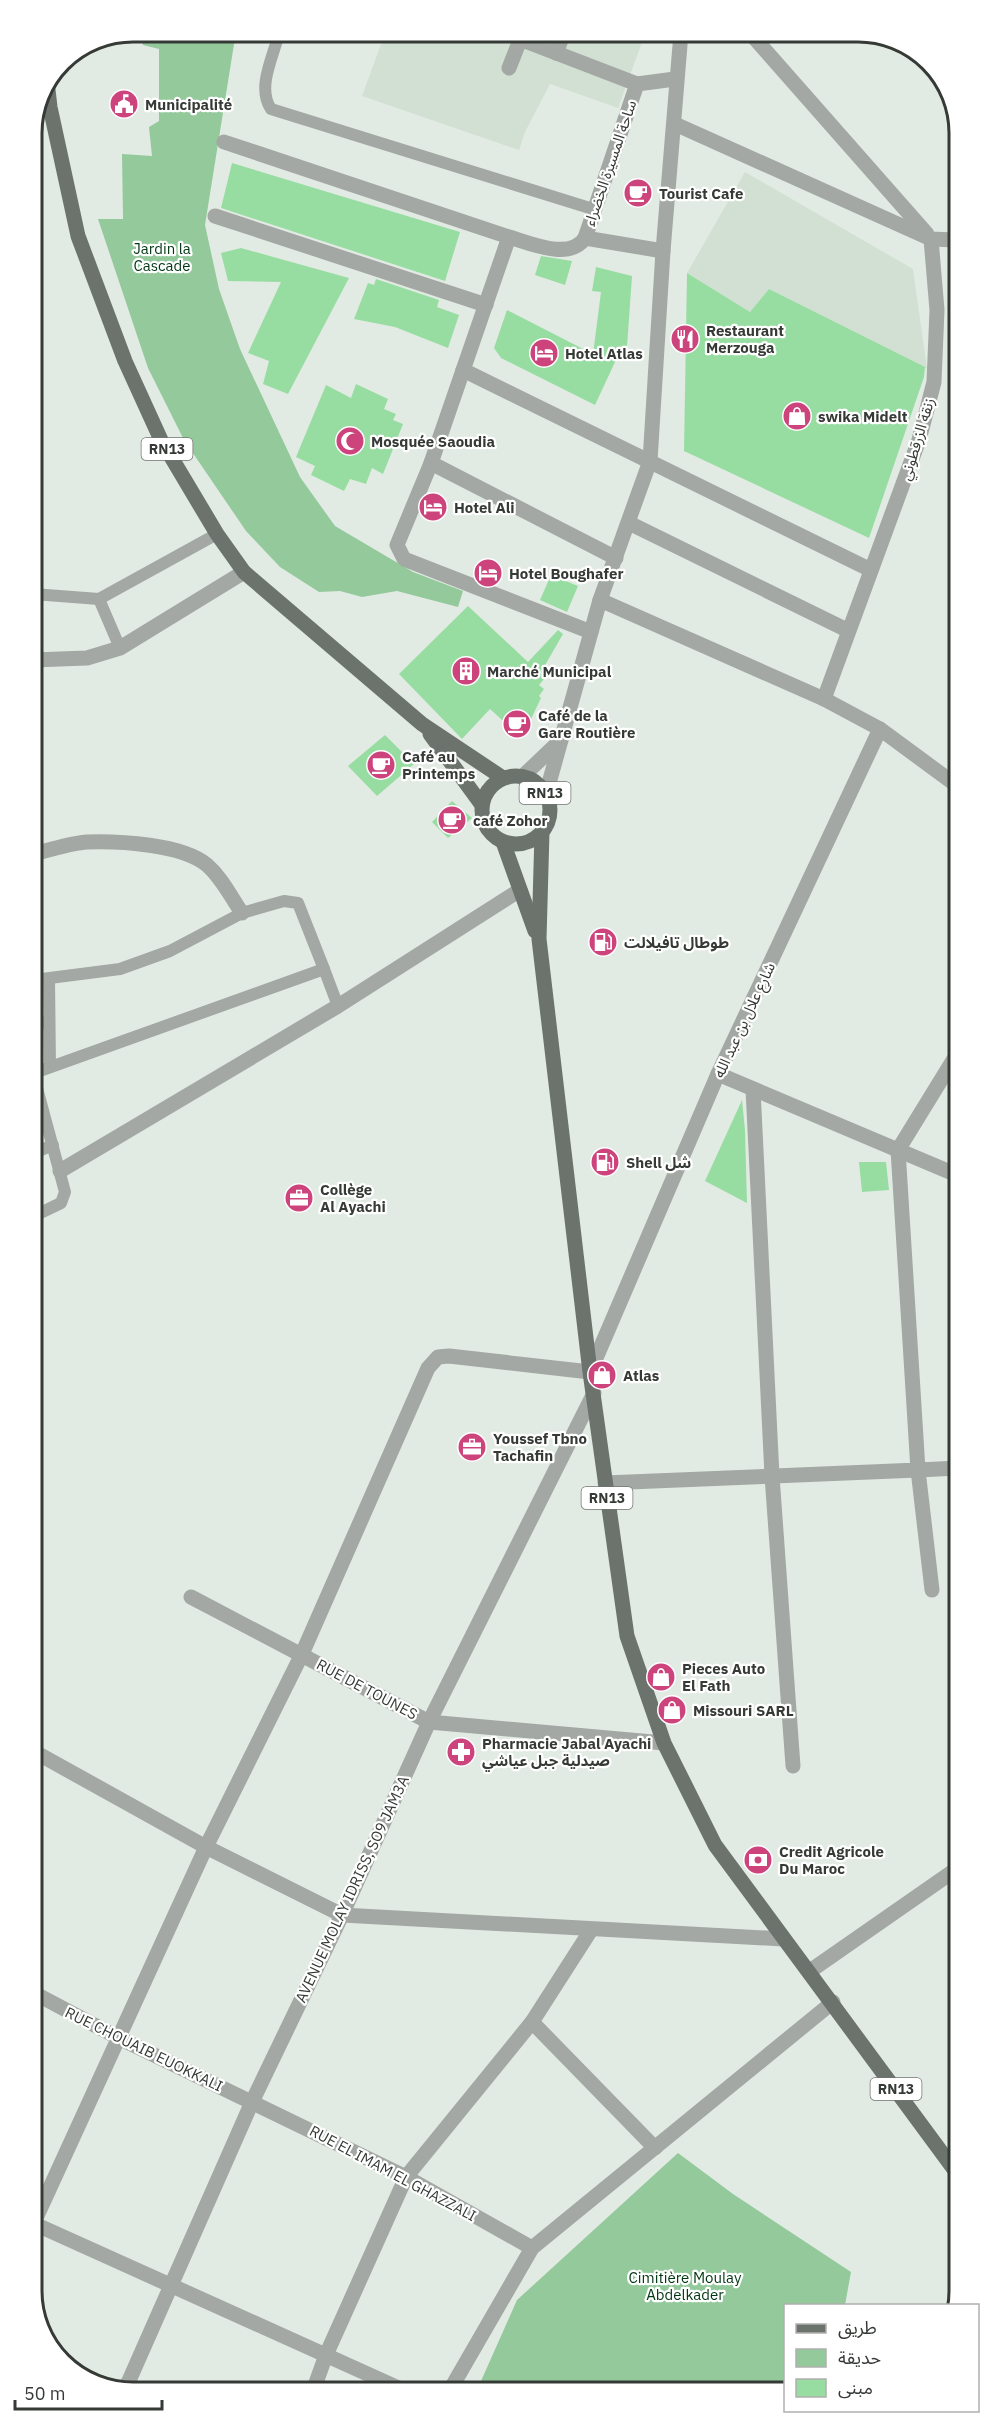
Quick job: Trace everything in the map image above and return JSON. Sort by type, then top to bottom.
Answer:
[{"type":"main road","name":"RN13","points":[[45,108],[78,236],[125,362],[161,440],[217,534],[244,572],[422,724],[503,778]]},
{"type":"main road","name":"RN13","points":[[422,724],[482,805],[486,827],[493,836],[503,842],[539,939]]},
{"type":"main road","name":"RN13","points":[[482,805],[493,784],[503,778],[522,777],[532,780],[546,794],[550,814],[542,832],[539,939],[590,1371],[627,1636],[664,1743],[715,1845],[949,2162]]},
{"type":"main road","points":[[503,842],[524,843],[542,832]]},
{"type":"street","points":[[509,68],[519,42]]},
{"type":"street","points":[[532,42],[637,84]]},
{"type":"street","points":[[556,53],[560,42]]},
{"type":"street","points":[[546,794],[600,600],[650,461],[663,251],[675,124],[675,79],[680,42]]},
{"type":"street","points":[[758,42],[931,239]]},
{"type":"street","name":"ساحة المسيرة الخضراء","points":[[224,142],[509,237],[546,247],[572,249],[585,238],[637,84],[675,79]]},
{"type":"street","points":[[675,124],[931,239],[949,240]]},
{"type":"street","points":[[215,216],[486,305]]},
{"type":"street","points":[[509,237],[432,463],[397,545],[404,559],[591,632]]},
{"type":"street","points":[[585,238],[663,251]]},
{"type":"street","name":"زنقة الزرقطوني","points":[[824,699],[847,630],[919,440],[934,382],[937,310],[931,239]]},
{"type":"street","points":[[464,370],[871,570]]},
{"type":"street","points":[[432,463],[616,558]]},
{"type":"street","points":[[629,524],[847,630]]},
{"type":"street","points":[[42,660],[87,658],[120,648],[244,572]]},
{"type":"street","points":[[600,600],[824,699],[880,729],[949,780]]},
{"type":"street","name":"شارع علال بن عبد الله","points":[[590,1371],[718,1074],[880,729]]},
{"type":"street","points":[[522,777],[561,740]]},
{"type":"street","points":[[42,852],[86,842],[136,844],[186,853],[206,864],[242,914]]},
{"type":"street","points":[[60,1171],[338,1006],[520,890]]},
{"type":"street","points":[[932,1590],[918,1470],[898,1150],[949,1067]]},
{"type":"street","points":[[718,1074],[949,1172]]},
{"type":"street","points":[[753,1089],[772,1476],[793,1766]]},
{"type":"street","points":[[42,2203],[206,1847],[302,1654],[428,1368],[438,1357],[590,1371]]},
{"type":"street","name":"AVENUE MOLAY IDRISS, SO9 JAM3A","points":[[129,2382],[252,2102],[342,1915],[429,1722],[594,1393]]},
{"type":"street","points":[[605,1483],[949,1468]]},
{"type":"street","name":"RUE DE TOUNES","points":[[191,1597],[429,1722],[664,1743]]},
{"type":"street","points":[[42,1756],[206,1847],[342,1915],[591,1930],[783,1938]]},
{"type":"street","points":[[810,1971],[949,1874]]},
{"type":"street","points":[[316,2382],[326,2355],[406,2177],[532,2022],[591,1930]]},
{"type":"street","name":"RUE CHOUAIB EUOKKALI","points":[[42,1997],[117,2037],[252,2102]]},
{"type":"street","points":[[455,2382],[532,2248],[833,2002]]},
{"type":"street","points":[[532,2022],[654,2148]]},
{"type":"street","name":"RUE EL IMAM EL GHAZZALI","points":[[252,2102],[406,2177],[532,2248]]},
{"type":"street","points":[[42,2227],[385,2382]]},
{"type":"lane","points":[[277,42],[266,79],[265,100],[271,109],[593,209]]},
{"type":"lane","points":[[42,595],[99,599],[217,534]]},
{"type":"lane","points":[[99,599],[120,648]]},
{"type":"lane","points":[[42,980],[120,969],[149,960],[242,914],[284,901],[298,903],[338,1006]]},
{"type":"lane","points":[[42,1071],[324,969]]},
{"type":"lane","points":[[50,979],[50,1067]]},
{"type":"lane","points":[[42,1022],[49,1021]]},
{"type":"lane","points":[[42,1104],[60,1171],[64,1199],[42,1211]]},
{"type":"lane","points":[[42,1150],[53,1145]]},
{"type":"shaded area","points":[[382,42],[642,42],[618,108],[550,84],[525,132],[519,150],[362,96]]},
{"type":"shaded area","points":[[745,172],[913,269],[927,369],[769,289],[750,312],[687,273]]},
{"type":"green space","name":"Jardin la Cascade","points":[[142,42],[234,42],[205,225],[219,289],[240,349],[300,477],[335,526],[413,572],[463,591],[458,607],[397,591],[362,597],[340,591],[319,592],[280,567],[246,531],[184,440],[148,368],[98,219],[123,219],[122,154],[152,156],[149,127],[159,121],[159,49],[143,45]]},
{"type":"green space","name":"Cimitière Moulay Abdelkader","points":[[678,2153],[733,2194],[851,2272],[845,2304],[784,2304],[784,2382],[481,2382],[517,2300]]},
{"type":"building","points":[[232,163],[460,232],[445,281],[221,208]]},
{"type":"building","points":[[241,248],[349,278],[288,394],[263,384],[269,361],[248,353],[281,282],[228,281],[221,253]]},
{"type":"building","points":[[541,256],[572,261],[565,285],[535,275]]},
{"type":"building","name":"Hotel Atlas","points":[[596,267],[632,276],[627,347],[622,347],[595,405],[501,358],[494,348],[507,310],[593,354],[601,292],[592,291]]},
{"type":"building","name":"swika Midelt","points":[[687,273],[750,312],[769,289],[925,367],[924,377],[869,538],[684,451]]},
{"type":"building","points":[[376,279],[439,300],[437,307],[459,315],[448,348],[395,327],[354,319],[368,283],[374,285]]},
{"type":"building","name":"Mosquée Saoudia","points":[[356,384],[388,399],[384,409],[396,414],[393,420],[403,424],[383,474],[372,468],[366,484],[350,479],[344,491],[311,475],[315,466],[296,457],[326,385],[351,398]]},
{"type":"building","points":[[551,575],[578,586],[567,612],[540,600]]},
{"type":"building","name":"Marché Municipal","points":[[468,606],[528,662],[558,630],[563,634],[544,667],[550,672],[539,685],[544,689],[522,738],[490,709],[462,739],[399,674]]},
{"type":"building","name":"Café au Printemps","points":[[385,735],[414,764],[377,796],[348,766]]},
{"type":"building","name":"café Zohor","points":[[452,801],[472,818],[448,838],[432,822]]},
{"type":"building","points":[[742,1100],[745,1130],[747,1203],[705,1181]]},
{"type":"building","points":[[859,1162],[886,1162],[889,1190],[862,1192]]},
{"type":"place","name":"Municipalité","points":[[124,104]]},
{"type":"place","name":"Tourist Cafe","points":[[638,193]]},
{"type":"place","name":"Restaurant Merzouga","points":[[685,339]]},
{"type":"place","name":"Hotel Atlas","points":[[544,353]]},
{"type":"place","name":"swika Midelt","points":[[797,416]]},
{"type":"place","name":"Mosquée Saoudia","points":[[350,441]]},
{"type":"place","name":"Hotel Ali","points":[[433,507]]},
{"type":"place","name":"Hotel Boughafer","points":[[488,573]]},
{"type":"place","name":"Marché Municipal","points":[[466,671]]},
{"type":"place","name":"Café de la Gare Routière","points":[[517,724]]},
{"type":"place","name":"Café au Printemps","points":[[381,765]]},
{"type":"place","name":"café Zohor","points":[[452,820]]},
{"type":"place","name":"طوطال تافيلالت","points":[[603,942]]},
{"type":"place","name":"Shell شل","points":[[605,1162]]},
{"type":"place","name":"Collège Al Ayachi","points":[[299,1198]]},
{"type":"place","name":"Atlas","points":[[602,1375]]},
{"type":"place","name":"Youssef Tbno Tachafin","points":[[472,1447]]},
{"type":"place","name":"Pieces Auto El Fath","points":[[661,1677]]},
{"type":"place","name":"Missouri SARL","points":[[672,1710]]},
{"type":"place","name":"Pharmacie Jabal Ayachi صيدلية جبل عياشي","points":[[461,1752]]},
{"type":"place","name":"Credit Agricole Du Maroc","points":[[758,1860]]}]
